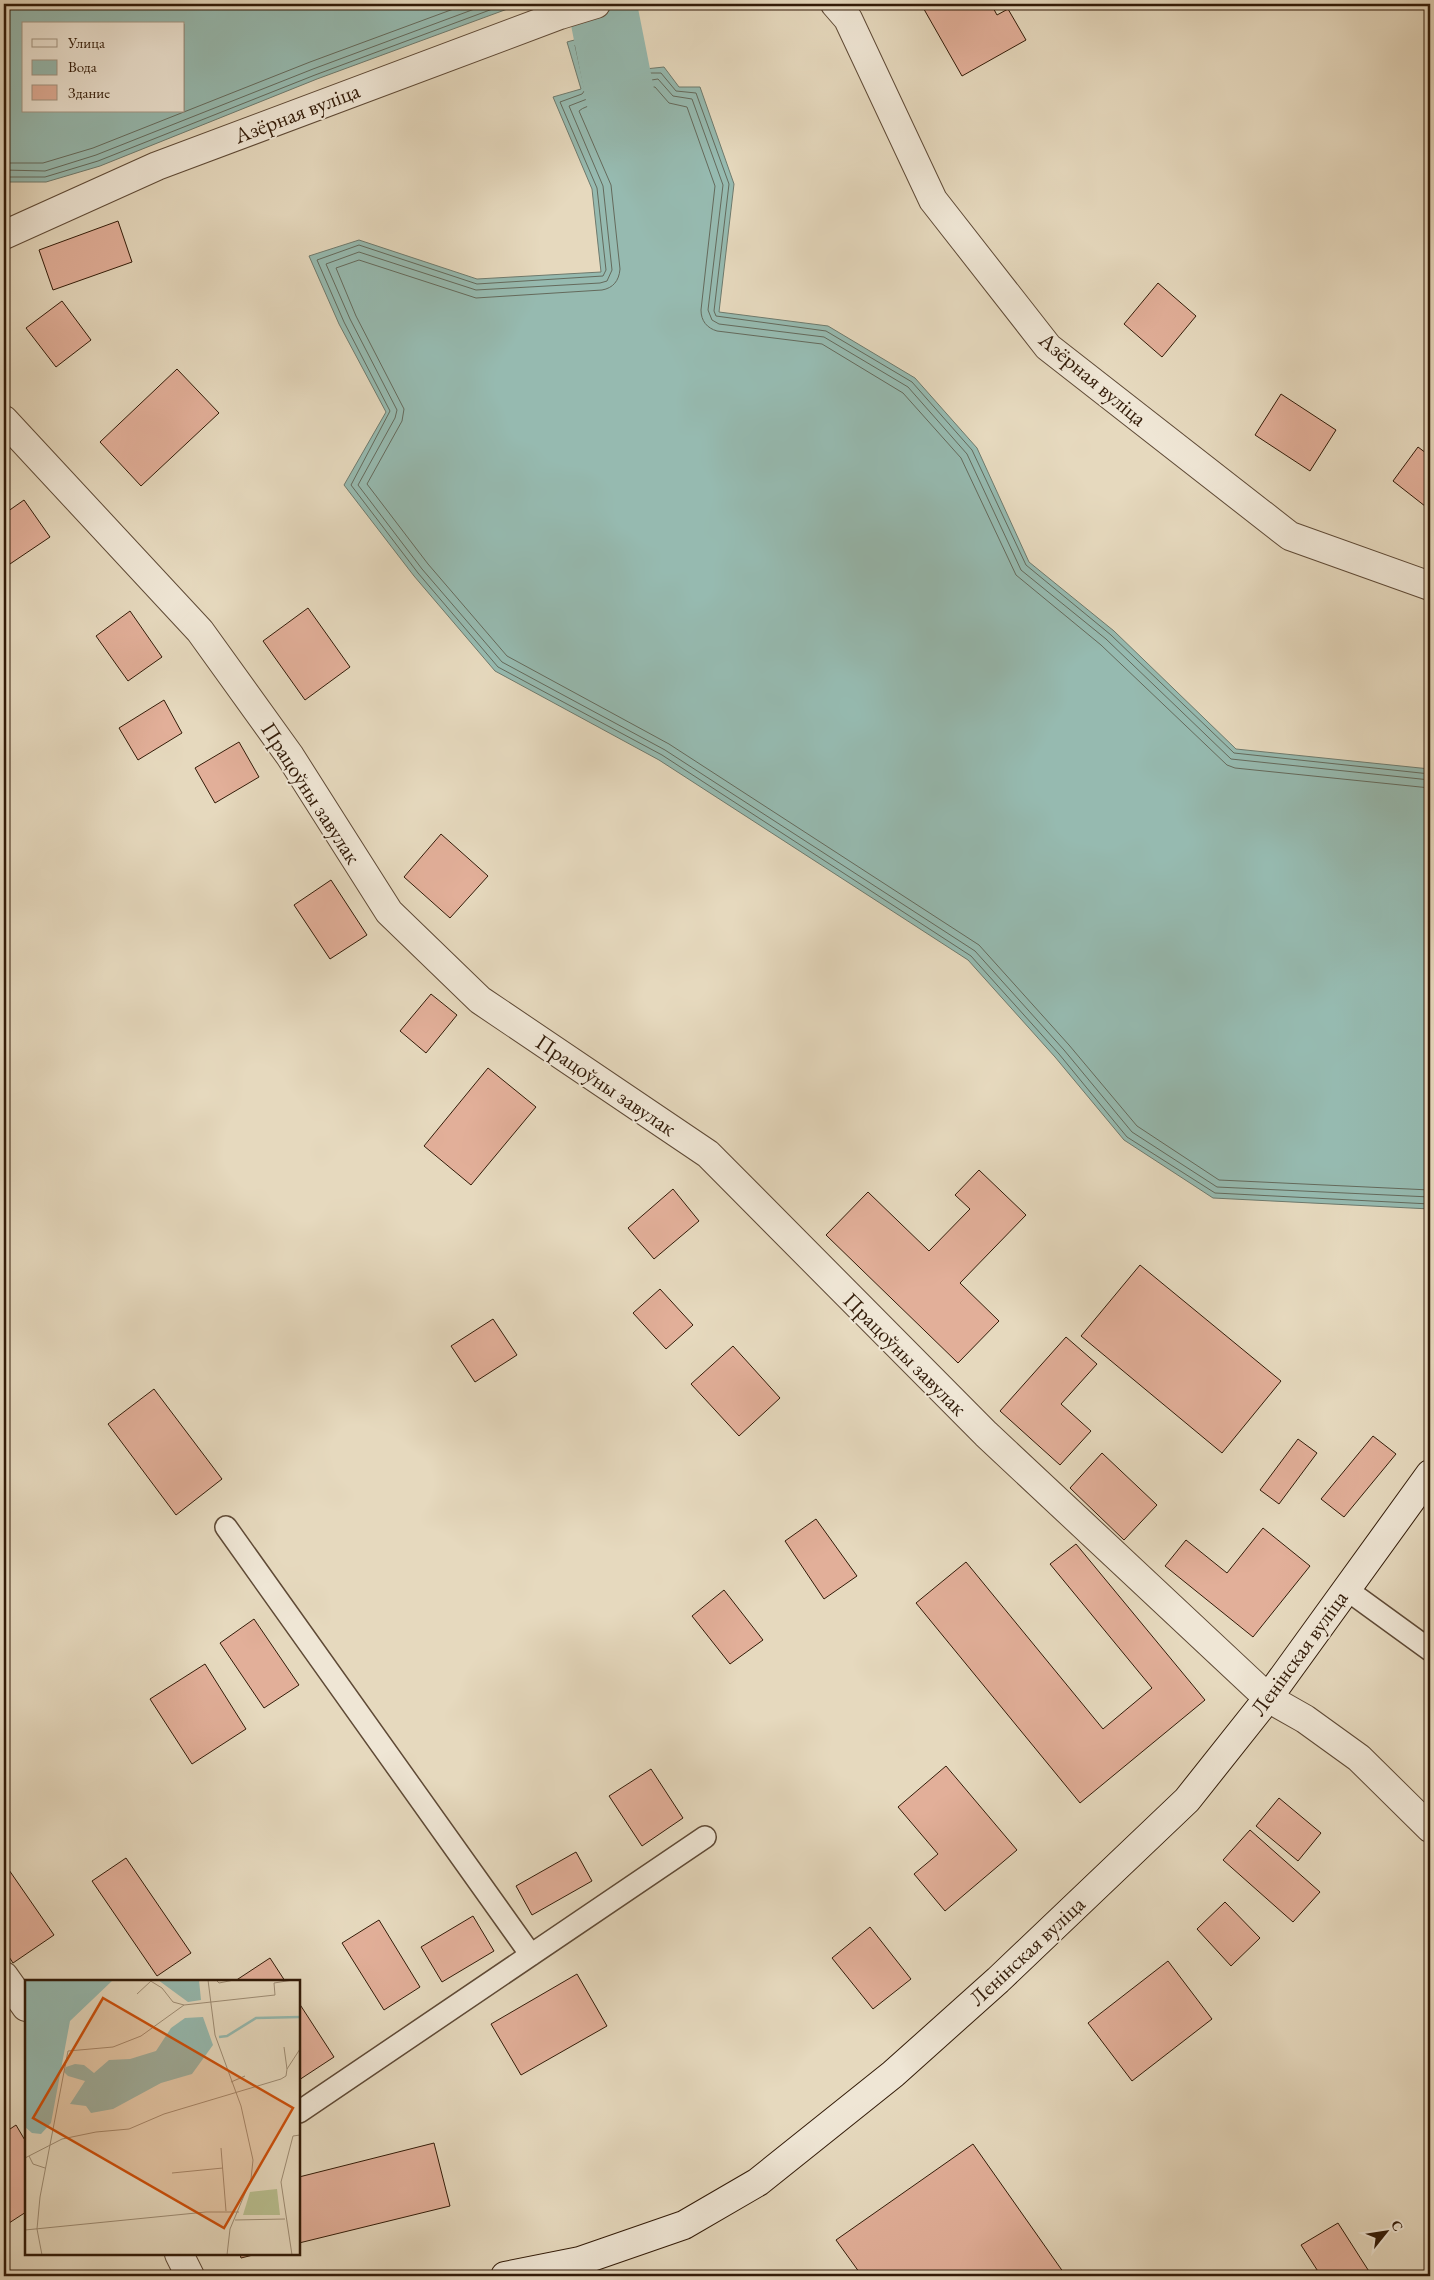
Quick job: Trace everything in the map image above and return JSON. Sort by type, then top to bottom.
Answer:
[{"type":"street","name":"Азёрная вуліца","points":[[4,235],[157,166],[560,15],[596,4]]},
{"type":"street","name":"Азёрная вуліца","points":[[835,4],[848,19],[933,200],[1048,347],[1290,536],[1430,586]]},
{"type":"street","name":"Працоўны завулак","points":[[4,420],[200,631],[290,756],[389,912],[480,1000],[708,1154],[986,1434],[1268,1698],[1305,1719],[1359,1758],[1430,1828]]},
{"type":"street","name":"Ленінская вуліца","points":[[505,2276],[580,2261],[684,2225],[758,2182],[893,2074],[998,1980],[1187,1800],[1268,1698],[1430,1474]]},
{"type":"street","points":[[4,1976],[25,2006]]},
{"type":"street","points":[[180,2255],[190,2276]]},
{"type":"lane","points":[[226,1527],[531,1955]]},
{"type":"lane","points":[[1346,1589],[1430,1650]]},
{"type":"lane","points":[[300,2111],[706,1837]]},
{"type":"water","points":[[4,4],[521,4],[317,79],[100,166],[46,182],[4,182]]},
{"type":"water","points":[[622,27],[645,69],[664,67],[679,87],[700,87],[734,184],[719,312],[828,326],[915,378],[977,448],[1029,562],[1114,631],[1236,749],[1430,769],[1430,1209],[1213,1198],[1124,1140],[1055,1057],[968,960],[659,760],[495,671],[414,576],[344,485],[386,412],[339,324],[309,256],[359,240],[477,279],[601,272],[592,189],[553,97],[581,89],[567,42]]},
{"type":"building","points":[[921,4],[991,4],[997,15],[1008,9],[1026,40],[962,76]]},
{"type":"building","points":[[1118,4],[1129,4],[1125,9]]},
{"type":"building","points":[[118,221],[132,262],[53,290],[39,250]]},
{"type":"building","points":[[1158,283],[1196,316],[1162,357],[1124,324]]},
{"type":"building","points":[[62,301],[91,340],[56,367],[26,328]]},
{"type":"building","points":[[177,369],[219,413],[141,486],[100,442]]},
{"type":"building","points":[[1281,394],[1336,430],[1310,471],[1255,435]]},
{"type":"building","points":[[1418,447],[1430,456],[1430,510],[1393,481]]},
{"type":"building","points":[[24,500],[50,537],[4,568],[4,514]]},
{"type":"building","points":[[308,608],[350,667],[305,700],[263,641]]},
{"type":"building","points":[[130,611],[162,657],[128,681],[96,636]]},
{"type":"building","points":[[164,700],[182,733],[138,760],[119,728]]},
{"type":"building","points":[[239,742],[259,777],[215,803],[195,768]]},
{"type":"building","points":[[441,834],[488,876],[450,918],[404,877]]},
{"type":"building","points":[[331,880],[367,935],[330,959],[294,905]]},
{"type":"building","points":[[431,994],[457,1015],[426,1053],[400,1031]]},
{"type":"building","points":[[488,1068],[536,1107],[471,1185],[424,1146]]},
{"type":"building","points":[[979,1170],[1026,1215],[960,1283],[999,1321],[958,1363],[826,1235],[868,1192],[929,1251],[970,1209],[955,1195]]},
{"type":"building","points":[[673,1189],[699,1221],[654,1259],[628,1228]]},
{"type":"building","points":[[1140,1265],[1281,1381],[1222,1453],[1081,1336]]},
{"type":"building","points":[[660,1289],[693,1325],[666,1349],[633,1313]]},
{"type":"building","points":[[493,1319],[517,1355],[475,1382],[451,1346]]},
{"type":"building","points":[[1066,1337],[1097,1364],[1061,1404],[1091,1431],[1060,1465],[1000,1411]]},
{"type":"building","points":[[733,1346],[780,1398],[739,1436],[691,1384]]},
{"type":"building","points":[[154,1389],[222,1479],[176,1515],[108,1424]]},
{"type":"building","points":[[1373,1436],[1396,1454],[1344,1517],[1321,1499]]},
{"type":"building","points":[[1298,1439],[1317,1453],[1279,1504],[1260,1490]]},
{"type":"building","points":[[1102,1453],[1157,1505],[1124,1540],[1070,1488]]},
{"type":"building","points":[[816,1519],[857,1576],[824,1599],[785,1541]]},
{"type":"building","points":[[1263,1528],[1310,1566],[1253,1637],[1165,1566],[1186,1540],[1227,1573]]},
{"type":"building","points":[[1076,1544],[1205,1700],[1080,1803],[916,1603],[966,1562],[1103,1729],[1152,1688],[1050,1564]]},
{"type":"building","points":[[724,1590],[763,1640],[730,1664],[692,1616]]},
{"type":"building","points":[[254,1619],[299,1685],[264,1708],[220,1643]]},
{"type":"building","points":[[205,1664],[246,1729],[192,1764],[150,1699]]},
{"type":"building","points":[[946,1766],[1017,1850],[945,1911],[914,1874],[938,1854],[898,1807]]},
{"type":"building","points":[[651,1769],[683,1818],[642,1846],[609,1796]]},
{"type":"building","points":[[1279,1798],[1321,1833],[1298,1861],[1256,1826]]},
{"type":"building","points":[[1250,1830],[1320,1892],[1293,1922],[1223,1860]]},
{"type":"building","points":[[576,1852],[592,1881],[532,1915],[516,1886]]},
{"type":"building","points":[[126,1858],[191,1953],[157,1976],[92,1881]]},
{"type":"building","points":[[9,1870],[54,1935],[13,1963],[4,1949],[4,1873]]},
{"type":"building","points":[[1225,1902],[1260,1938],[1231,1966],[1197,1929]]},
{"type":"building","points":[[473,1916],[494,1951],[442,1982],[421,1947]]},
{"type":"building","points":[[379,1920],[420,1987],[384,2010],[342,1943]]},
{"type":"building","points":[[870,1927],[911,1979],[873,2009],[832,1958]]},
{"type":"building","points":[[270,1958],[284,1980],[237,1980]]},
{"type":"building","points":[[1168,1961],[1212,2019],[1132,2081],[1088,2023]]},
{"type":"building","points":[[577,1974],[607,2026],[521,2075],[491,2024]]},
{"type":"building","points":[[300,2005],[334,2057],[300,2079]]},
{"type":"building","points":[[16,2125],[25,2140],[25,2213],[6,2225],[4,2222],[4,2133]]},
{"type":"building","points":[[434,2143],[450,2206],[300,2243],[300,2177]]},
{"type":"building","points":[[973,2144],[1066,2276],[862,2276],[836,2240]]},
{"type":"building","points":[[1338,2223],[1372,2276],[1321,2276],[1301,2245]]},
{"type":"building","points":[[240,2255],[253,2255],[241,2258]]},
{"type":"waterway","points":[[602,4],[626,125]]}]
